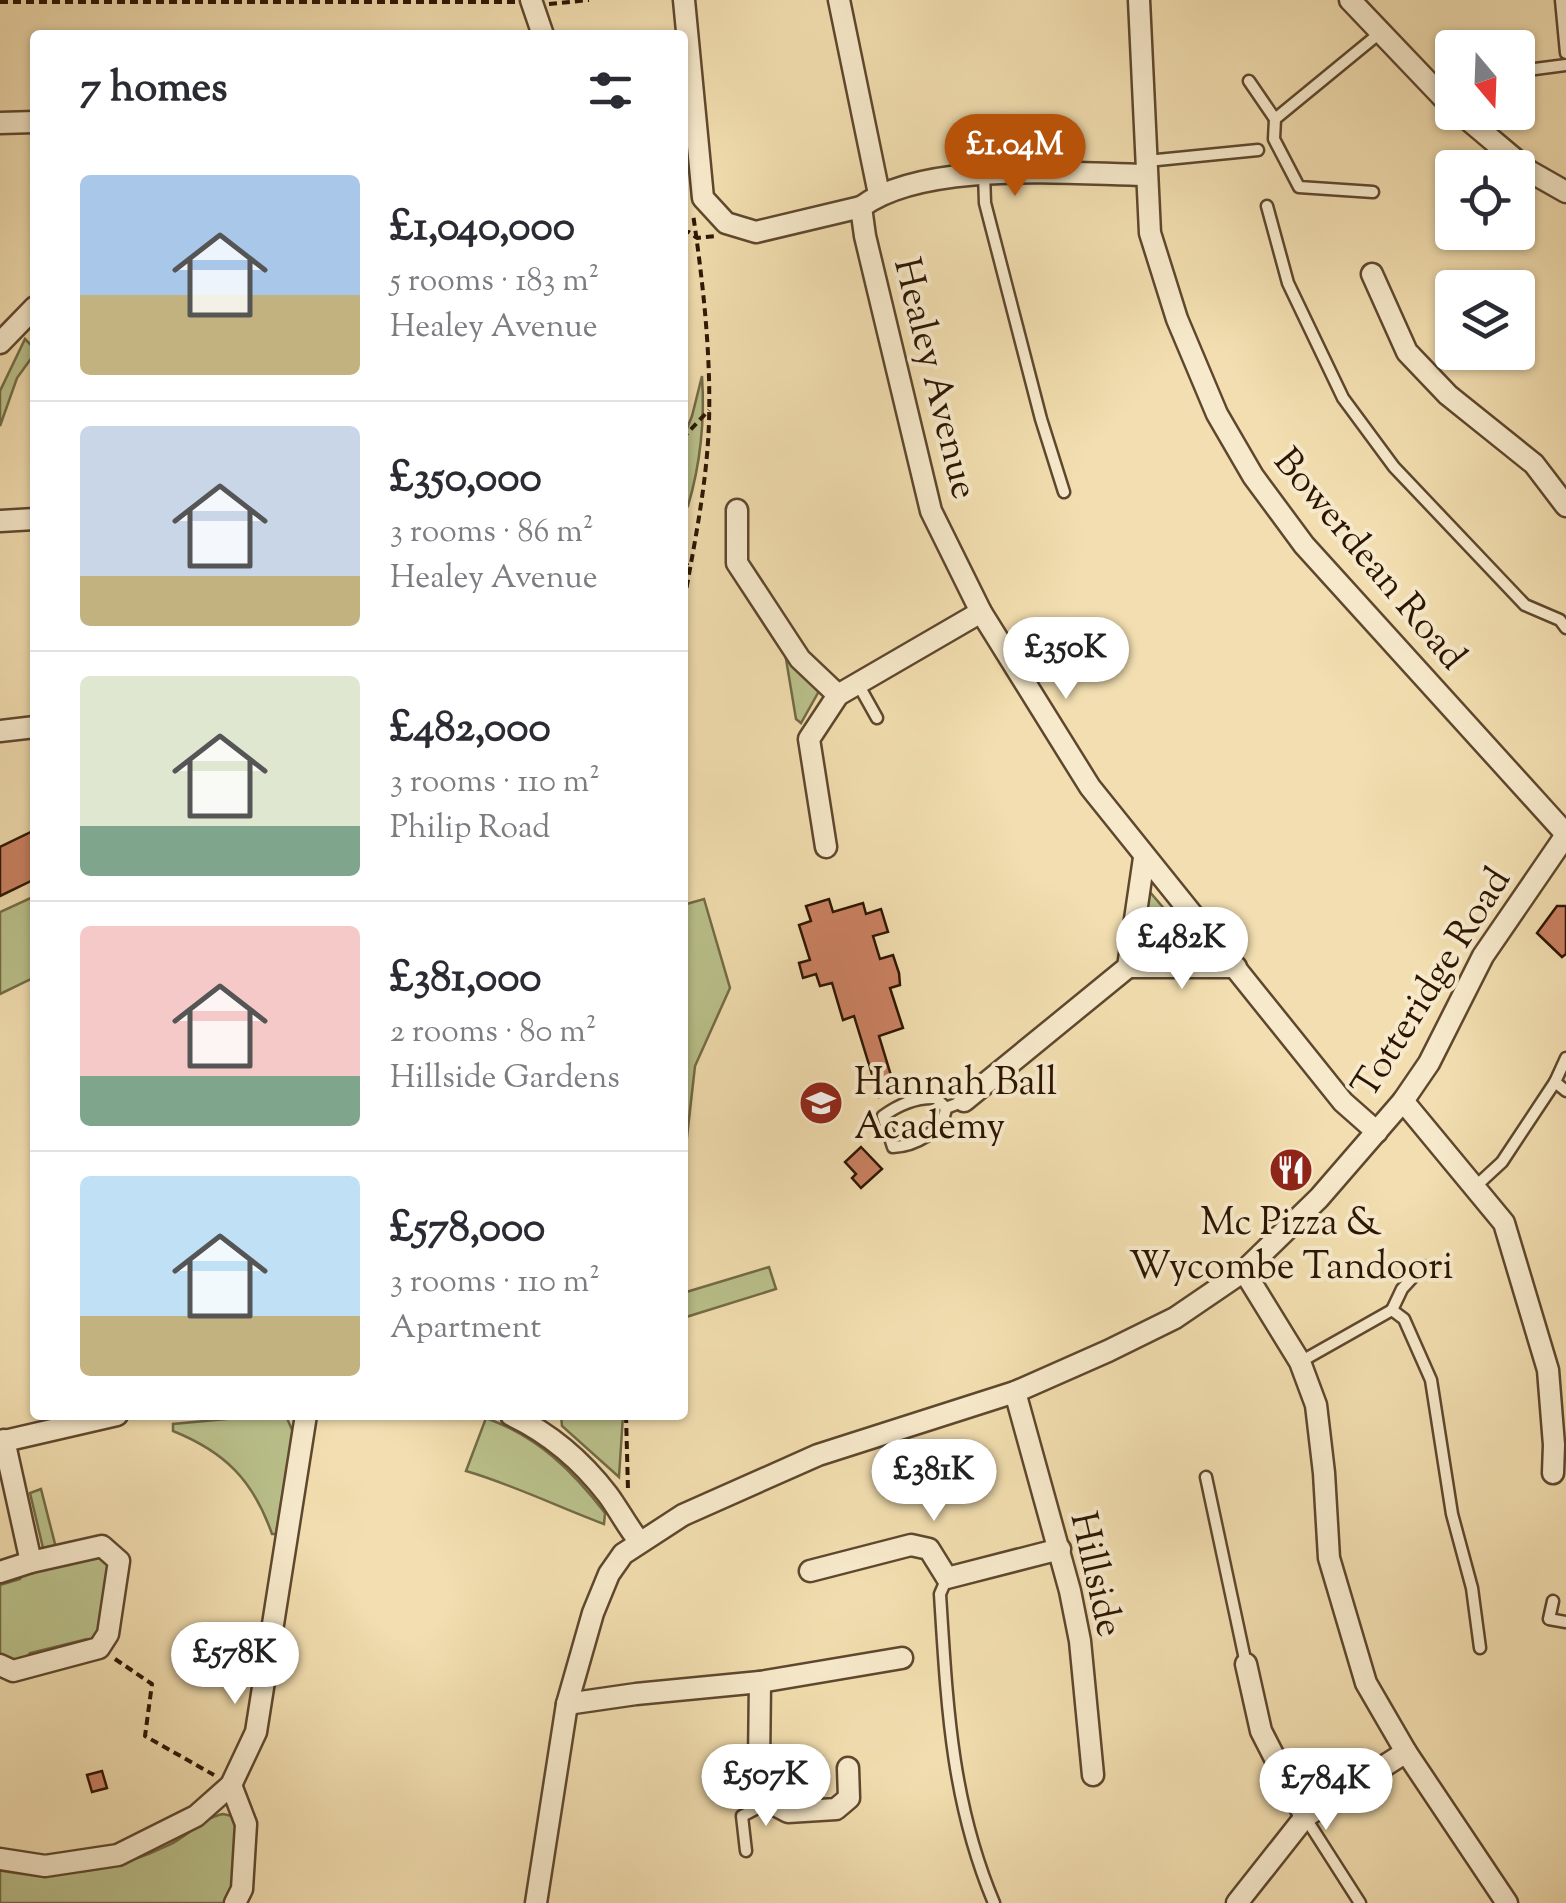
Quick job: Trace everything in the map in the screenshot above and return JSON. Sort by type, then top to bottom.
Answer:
[{"type":"street","points":[[684,0],[687,30]]},
{"type":"street","points":[[839,0],[879,194]]},
{"type":"street","name":"Bowerdean Road","points":[[1139,0],[1150,233],[1177,319],[1217,414],[1253,476],[1304,544],[1566,834]]},
{"type":"street","points":[[1350,0],[1435,88]]},
{"type":"street","points":[[531,1],[541,30]]},
{"type":"street","points":[[688,42],[703,198],[726,223],[756,232],[861,207],[879,194],[908,186],[984,174],[1146,168]]},
{"type":"street","points":[[0,122],[30,122]]},
{"type":"street","points":[[1480,130],[1529,171],[1566,192]]},
{"type":"street","name":"Healey Avenue","points":[[861,207],[930,511],[981,612],[1090,786],[1144,858],[1343,1102],[1376,1132]]},
{"type":"street","points":[[1372,274],[1407,352],[1448,396],[1534,464],[1566,506]]},
{"type":"street","points":[[0,343],[30,313]]},
{"type":"street","points":[[737,510],[736,563],[800,659],[838,695]]},
{"type":"street","points":[[0,522],[30,519]]},
{"type":"street","points":[[826,847],[809,738],[838,695],[981,612]]},
{"type":"street","points":[[0,731],[30,728]]},
{"type":"street","name":"Totteridge Road","points":[[536,1903],[567,1704],[605,1584],[623,1554],[682,1515],[818,1456],[1014,1392],[1108,1352],[1175,1318],[1244,1271],[1319,1198],[1403,1101],[1429,1063],[1483,956],[1566,834]]},
{"type":"street","points":[[1128,967],[1144,858]]},
{"type":"street","points":[[955,1104],[1128,967],[1236,967]]},
{"type":"street","points":[[1403,1101],[1504,1223],[1544,1355],[1554,1445],[1553,1473]]},
{"type":"street","points":[[1244,1271],[1300,1362],[1316,1405],[1329,1558],[1366,1683],[1406,1752],[1506,1903]]},
{"type":"street","name":"Hillside","points":[[1014,1392],[1060,1550],[1080,1640],[1093,1775]]},
{"type":"street","points":[[31,1562],[2,1441],[95,1420]]},
{"type":"street","points":[[0,1859],[45,1866],[118,1855],[196,1816],[231,1786],[256,1732],[305,1420]]},
{"type":"street","points":[[541,1422],[608,1495],[639,1541]]},
{"type":"street","points":[[810,1571],[911,1544],[929,1548],[947,1578],[1060,1550]]},
{"type":"street","points":[[0,1572],[102,1546],[118,1561],[108,1634],[99,1648],[13,1671],[0,1665]]},
{"type":"street","points":[[567,1704],[760,1682],[902,1658]]},
{"type":"street","points":[[1246,1664],[1261,1732],[1305,1817]]},
{"type":"street","points":[[760,1682],[759,1764],[769,1802],[788,1812],[836,1809],[850,1798],[848,1768]]},
{"type":"street","points":[[1237,1903],[1305,1817],[1406,1752]]},
{"type":"street","points":[[231,1786],[246,1824],[242,1889],[235,1903]]},
{"type":"lane","points":[[1561,0],[1566,54]]},
{"type":"lane","points":[[1275,119],[1382,32]]},
{"type":"lane","points":[[1535,68],[1566,65]]},
{"type":"lane","points":[[1249,80],[1275,119],[1274,139],[1299,187],[1373,192]]},
{"type":"lane","points":[[1146,168],[1258,150]]},
{"type":"lane","points":[[984,174],[985,203],[1041,420],[1064,492]]},
{"type":"lane","points":[[1267,206],[1288,282],[1344,398],[1394,467],[1525,605],[1560,620],[1566,628]]},
{"type":"lane","points":[[858,684],[876,718]]},
{"type":"lane","points":[[1476,1186],[1502,1162],[1555,1082],[1566,1058]]},
{"type":"lane","points":[[1555,1082],[1566,1091]]},
{"type":"lane","points":[[923,1097],[955,1104],[935,1129],[919,1140],[893,1148],[883,1116],[923,1097]]},
{"type":"lane","points":[[1300,1362],[1392,1310],[1402,1288],[1423,1266]]},
{"type":"lane","points":[[1392,1310],[1404,1319],[1430,1380],[1452,1514],[1472,1588],[1480,1648]]},
{"type":"lane","points":[[1206,1477],[1246,1664]]},
{"type":"lane","points":[[947,1578],[940,1594],[957,1786],[976,1860],[994,1903]]},
{"type":"lane","points":[[1553,1601],[1550,1619],[1566,1622]]},
{"type":"lane","points":[[746,1851],[742,1816],[769,1802]]},
{"type":"lane","points":[[1305,1817],[1360,1903]]},
{"type":"path","points":[[0,2],[543,4],[589,0]]},
{"type":"path","points":[[688,578],[704,479],[709,410],[690,200]]},
{"type":"path","points":[[688,232],[696,238]]},
{"type":"path","points":[[688,433],[709,410]]},
{"type":"path","points":[[688,563],[691,560]]},
{"type":"path","points":[[626,1420],[628,1492]]},
{"type":"path","points":[[99,1648],[152,1684],[145,1736],[231,1786]]},
{"type":"green space","points":[[25,339],[30,344],[30,360],[17,378],[0,426],[0,391]]},
{"type":"green space","points":[[702,376],[701,441],[688,506],[688,426]]},
{"type":"green space","points":[[786,659],[823,684],[801,723],[796,719]]},
{"type":"green space","points":[[1150,892],[1200,956],[1138,958],[1146,896]]},
{"type":"green space","points":[[30,898],[30,979],[0,994],[0,912]]},
{"type":"green space","points":[[704,899],[730,988],[695,1066],[688,1128],[688,904]]},
{"type":"green space","points":[[769,1267],[776,1289],[688,1316],[688,1291]]},
{"type":"green space","points":[[288,1420],[293,1432],[276,1534],[272,1534],[256,1498],[235,1470],[208,1448],[173,1431],[173,1424]]},
{"type":"green space","points":[[485,1420],[491,1420],[553,1456],[605,1513],[604,1524],[501,1483],[466,1471]]},
{"type":"green space","points":[[561,1420],[623,1420],[619,1477],[562,1426]]},
{"type":"green space","points":[[41,1489],[55,1552],[43,1548],[30,1493]]},
{"type":"green space","points":[[105,1559],[113,1572],[104,1620],[95,1643],[87,1639],[30,1653],[22,1662],[0,1657],[0,1585],[20,1579],[24,1571]]},
{"type":"green space","points":[[223,1814],[232,1816],[238,1826],[232,1903],[0,1903],[0,1869],[66,1873],[128,1862],[169,1845],[208,1819]]},
{"type":"building","points":[[30,832],[30,881],[0,896],[0,847]]},
{"type":"building","points":[[829,899],[833,912],[863,903],[866,914],[881,909],[888,932],[873,936],[880,959],[893,955],[900,985],[890,988],[903,1028],[879,1036],[896,1092],[879,1097],[854,1016],[843,1020],[832,983],[820,986],[816,974],[803,978],[799,963],[810,960],[799,925],[811,921],[806,906]]},
{"type":"building","points":[[1557,906],[1566,906],[1566,954],[1562,957],[1537,933]]},
{"type":"building","points":[[861,1147],[882,1169],[861,1188],[852,1178],[856,1174],[845,1162]]},
{"type":"building","points":[[102,1771],[107,1788],[92,1792],[87,1775]]},
{"type":"place","name":"Hannah Ball Academy","points":[[821,1103]]},
{"type":"place","name":"Mc Pizza & Wycombe Tandoori","points":[[1291,1170]]}]
